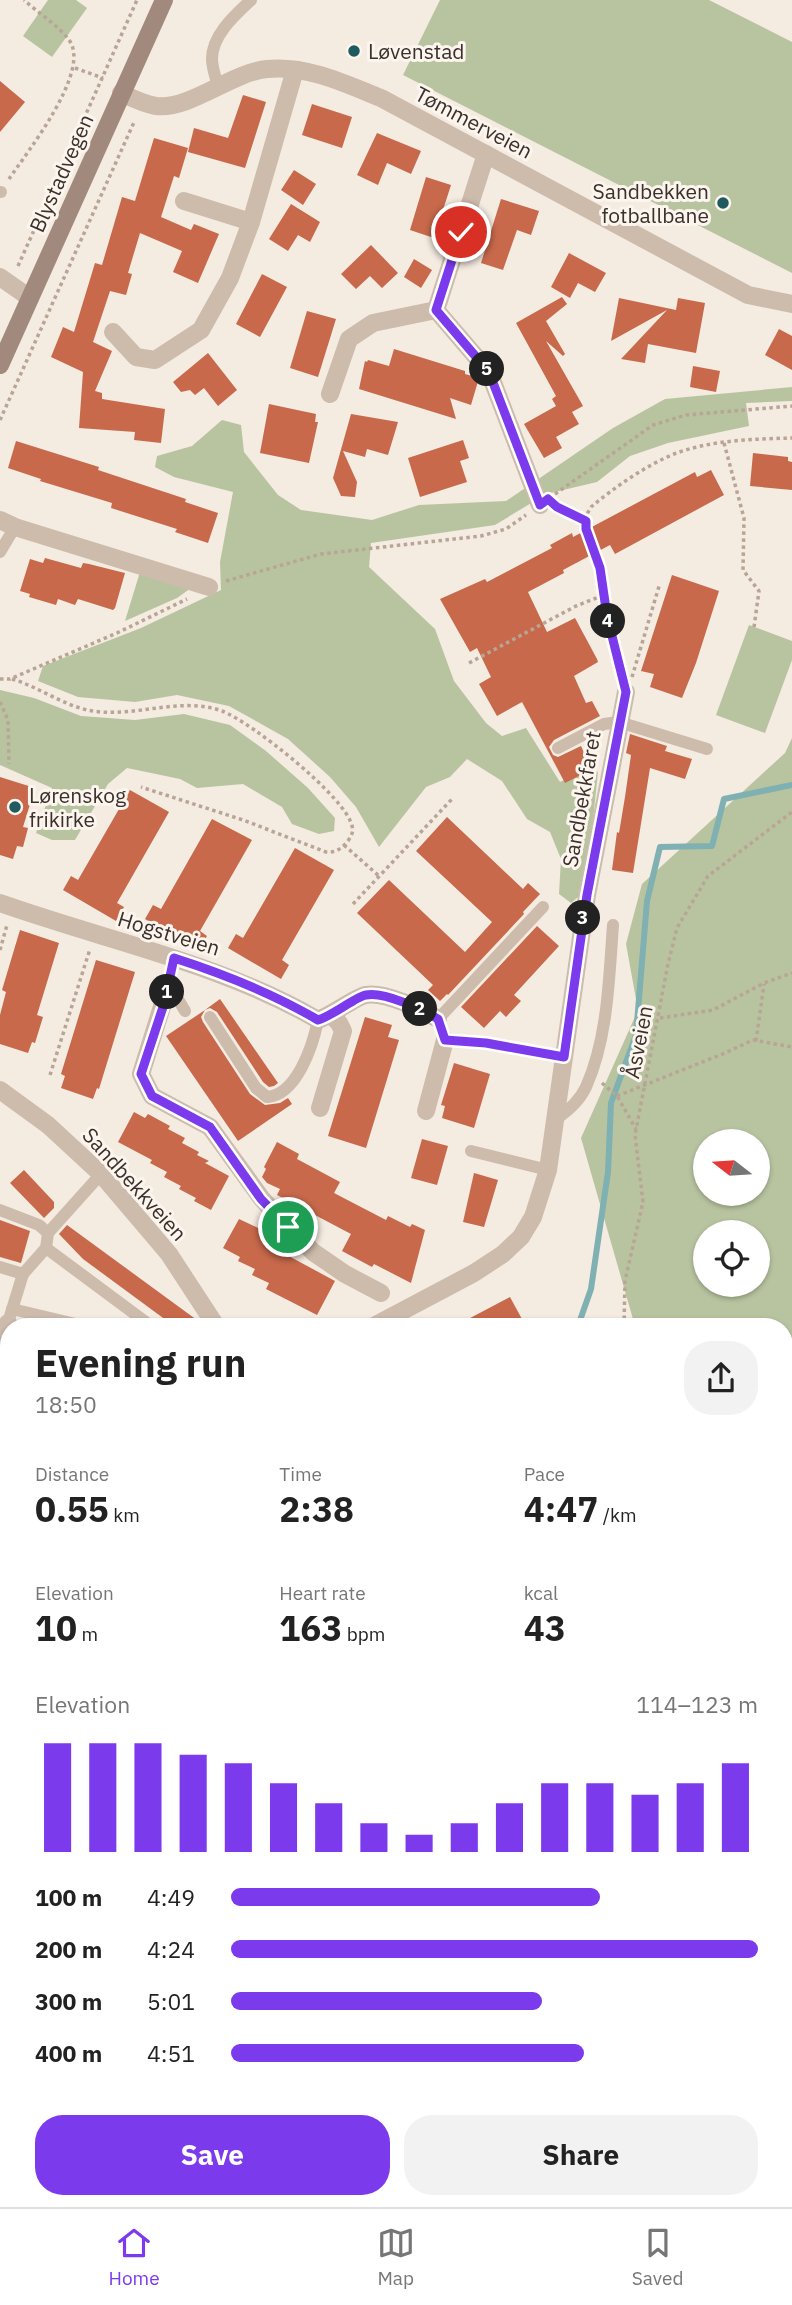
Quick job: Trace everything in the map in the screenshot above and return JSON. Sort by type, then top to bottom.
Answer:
[{"type":"main road","name":"Blystadvegen","points":[[0,365],[164,0]]},
{"type":"street","name":"Tømmerveien","points":[[121,93],[157,106],[173,106],[251,73],[268,69],[295,70],[329,77],[381,98],[748,295],[792,304]]},
{"type":"street","points":[[113,332],[136,357],[155,360],[201,330],[230,278],[251,222],[295,70]]},
{"type":"street","points":[[436,310],[486,154]]},
{"type":"street","points":[[184,201],[251,222]]},
{"type":"street","points":[[5,281],[30,298]]},
{"type":"street","points":[[330,394],[349,339],[373,323],[436,310]]},
{"type":"street","points":[[436,310],[489,372],[540,505]]},
{"type":"street","points":[[8,523],[209,587]]},
{"type":"street","name":"Sandbekkfaret","points":[[389,1318],[474,1273],[503,1254],[521,1237],[533,1217],[548,1170],[587,895],[618,722],[626,692]]},
{"type":"street","name":"Hogstveien","points":[[6,905],[220,973],[325,1018]]},
{"type":"street","points":[[169,984],[141,1074],[152,1096],[210,1127],[261,1199],[288,1227],[324,1259],[380,1293]]},
{"type":"street","points":[[325,1018],[366,995],[397,999],[438,1019]]},
{"type":"street","points":[[320,1108],[343,1031],[339,1023],[325,1018]]},
{"type":"street","points":[[426,1111],[445,1040]]},
{"type":"street","name":"Sandbekkveien","points":[[0,1090],[48,1125],[100,1174],[169,1254],[211,1318]]},
{"type":"lane","points":[[218,87],[212,62],[213,52],[225,25],[251,0]]},
{"type":"lane","points":[[0,552],[8,523]]},
{"type":"lane","points":[[558,748],[604,724],[618,722],[707,749]]},
{"type":"lane","points":[[543,907],[438,1019],[445,1040],[486,1043],[564,1057]]},
{"type":"lane","points":[[556,1119],[569,1110],[586,1089],[603,1019],[613,925]]},
{"type":"lane","points":[[174,958],[169,984],[185,1011]]},
{"type":"lane","points":[[210,1017],[256,1088],[267,1097],[284,1090],[301,1069],[325,1018]]},
{"type":"lane","points":[[471,1151],[548,1170]]},
{"type":"lane","points":[[25,1318],[10,1316],[23,1275],[46,1248],[48,1233],[100,1174]]},
{"type":"lane","points":[[0,1210],[39,1225],[48,1233]]},
{"type":"lane","points":[[46,1248],[141,1318]]},
{"type":"lane","points":[[0,1267],[23,1275]]},
{"type":"path","points":[[0,192],[56,110],[75,67],[71,41],[24,0]]},
{"type":"path","points":[[5,281],[103,78],[137,0]]},
{"type":"path","points":[[75,67],[103,78]]},
{"type":"path","points":[[0,420],[144,102]]},
{"type":"path","points":[[586,521],[557,507],[548,499],[653,425],[686,415],[792,406]]},
{"type":"path","points":[[626,692],[611,635],[600,568],[586,529],[586,521],[592,507],[653,465],[674,454],[724,443],[792,438]]},
{"type":"path","points":[[724,443],[744,518],[743,570],[760,591],[754,627]]},
{"type":"path","points":[[10,679],[164,611],[209,587],[321,554],[481,536],[506,529],[540,505]]},
{"type":"path","points":[[626,692],[660,583]]},
{"type":"path","points":[[469,663],[576,606],[604,595]]},
{"type":"path","points":[[0,679],[10,679],[86,710],[127,712],[195,705],[229,714],[295,761],[339,804],[352,825],[350,839],[332,853],[326,852],[243,820],[141,787]]},
{"type":"path","points":[[0,702],[8,720],[9,764]]},
{"type":"path","points":[[353,904],[452,799]]},
{"type":"path","name":"Åsveien","points":[[624,1318],[625,1281],[643,1202],[635,1135],[677,929],[708,876],[792,812]]},
{"type":"path","points":[[344,845],[379,876]]},
{"type":"path","points":[[0,950],[6,905]]},
{"type":"path","points":[[50,1075],[95,934]]},
{"type":"path","points":[[659,1018],[713,1010],[764,983],[792,973]]},
{"type":"path","points":[[757,1041],[764,983]]},
{"type":"path","points":[[617,1096],[757,1041],[792,1047]]},
{"type":"path","points":[[610,1091],[617,1096],[636,1129]]},
{"type":"green space","points":[[48,0],[76,0],[87,8],[52,57],[23,36]]},
{"type":"green space","name":"Sandbekken fotballbane","points":[[440,0],[709,0],[792,42],[792,273],[403,75]]},
{"type":"green space","points":[[792,387],[792,401],[746,403],[749,426],[668,443],[630,456],[597,482],[546,494],[495,525],[371,543],[369,567],[435,629],[454,681],[486,723],[502,736],[526,728],[560,782],[590,767],[598,772],[593,820],[578,897],[571,903],[559,894],[561,859],[550,832],[527,819],[502,781],[467,759],[450,777],[426,787],[379,847],[356,807],[330,777],[288,739],[229,706],[177,695],[135,702],[78,697],[38,681],[43,666],[141,628],[221,590],[220,562],[233,492],[174,477],[155,467],[157,456],[192,446],[222,420],[241,425],[244,452],[278,495],[301,510],[372,520],[419,505],[506,501],[613,428],[665,399]]},
{"type":"green space","points":[[140,572],[191,588],[177,598],[125,621]]},
{"type":"green space","points":[[749,625],[792,641],[792,660],[765,733],[716,715]]},
{"type":"green space","points":[[0,690],[34,698],[81,716],[135,720],[184,714],[230,725],[266,751],[308,788],[335,818],[334,831],[319,834],[292,824],[282,807],[243,784],[197,788],[180,779],[127,768],[108,784],[75,840],[52,840],[36,833],[52,788],[0,765]]},
{"type":"green space","points":[[792,738],[792,1318],[633,1318],[581,1138],[638,1010],[626,944],[642,884],[785,753]]},
{"type":"building","points":[[0,81],[25,102],[0,132]]},
{"type":"building","points":[[243,95],[266,102],[245,168],[188,152],[194,128],[228,138]]},
{"type":"building","points":[[312,104],[352,117],[342,148],[302,135]]},
{"type":"building","points":[[377,133],[421,151],[411,174],[387,163],[378,185],[357,175]]},
{"type":"building","points":[[154,138],[188,148],[179,178],[174,176],[161,217],[191,230],[194,224],[219,234],[198,283],[173,272],[182,251],[140,233],[128,273],[132,274],[126,295],[110,291],[93,342],[112,351],[95,391],[102,393],[102,399],[165,409],[161,443],[134,440],[135,432],[79,428],[83,372],[51,357],[63,327],[74,332],[95,263],[102,265],[122,197],[135,201]]},
{"type":"building","points":[[294,170],[316,184],[303,205],[281,190]]},
{"type":"building","points":[[426,177],[451,185],[434,238],[410,230]]},
{"type":"building","points":[[501,199],[539,211],[531,235],[517,230],[503,270],[481,263]]},
{"type":"building","points":[[291,204],[320,222],[310,242],[298,235],[288,251],[269,239]]},
{"type":"building","points":[[371,245],[398,273],[382,288],[370,276],[356,289],[341,274]]},
{"type":"building","points":[[569,253],[606,273],[595,292],[578,283],[570,298],[551,287]]},
{"type":"building","points":[[414,259],[432,270],[421,288],[404,277]]},
{"type":"building","points":[[262,274],[287,287],[260,337],[236,324]]},
{"type":"building","points":[[562,297],[567,304],[546,321],[565,354],[563,356],[546,341],[583,406],[572,412],[579,424],[556,437],[562,448],[544,458],[524,424],[556,406],[552,399],[556,396],[516,323]]},
{"type":"building","points":[[619,298],[676,310],[678,298],[705,303],[696,353],[648,344],[645,363],[621,359],[667,310],[611,341]]},
{"type":"building","points":[[307,311],[336,319],[318,377],[290,368]]},
{"type":"building","points":[[779,329],[792,336],[792,370],[765,355]]},
{"type":"building","points":[[394,349],[465,371],[465,374],[479,378],[471,405],[450,398],[456,419],[359,389],[365,361],[389,366]]},
{"type":"building","points":[[208,353],[237,390],[218,406],[204,388],[195,395],[190,390],[181,392],[173,382]]},
{"type":"building","points":[[693,366],[720,371],[716,392],[690,387]]},
{"type":"building","points":[[269,404],[316,414],[315,422],[318,422],[309,463],[260,453]]},
{"type":"building","points":[[351,414],[398,422],[388,455],[367,449],[365,457],[343,451],[357,482],[355,497],[341,496],[333,478]]},
{"type":"building","points":[[463,440],[469,458],[460,461],[467,482],[420,497],[408,458]]},
{"type":"building","points":[[16,441],[99,467],[98,470],[186,499],[185,502],[218,513],[208,543],[175,532],[177,529],[111,508],[112,503],[40,481],[41,479],[8,468]]},
{"type":"building","points":[[753,453],[788,457],[788,461],[792,462],[792,490],[750,486]]},
{"type":"building","points":[[711,470],[724,495],[615,554],[610,545],[528,592],[547,632],[575,618],[598,662],[574,676],[586,703],[592,701],[600,716],[554,740],[549,747],[553,755],[558,757],[581,746],[589,764],[589,771],[565,783],[522,702],[497,716],[479,684],[491,677],[477,648],[470,652],[440,599],[485,579],[487,582],[552,548],[550,545],[572,533],[573,537],[695,472],[697,477]]},
{"type":"building","points":[[45,558],[81,568],[83,563],[125,573],[115,608],[113,610],[78,599],[75,605],[58,599],[56,605],[29,597],[30,594],[20,591],[30,559],[43,563]]},
{"type":"building","points":[[672,575],[719,591],[682,698],[650,687],[654,674],[641,671]]},
{"type":"building","points":[[630,734],[667,746],[665,751],[692,759],[685,779],[650,768],[633,873],[612,870],[631,755],[626,753]]},
{"type":"building","name":"Lørenskog frikirke","points":[[0,777],[35,788],[23,827],[28,828],[23,847],[17,846],[13,859],[0,855]]},
{"type":"building","points":[[130,790],[169,812],[117,903],[124,907],[116,921],[63,890],[71,876],[78,880]]},
{"type":"building","points":[[447,817],[523,889],[528,883],[540,894],[440,1001],[428,990],[433,985],[357,913],[389,880],[465,952],[492,922],[416,851]]},
{"type":"building","points":[[212,819],[252,840],[200,931],[207,936],[198,950],[145,919],[153,905],[161,909]]},
{"type":"building","points":[[295,848],[334,870],[282,960],[289,965],[281,979],[228,948],[236,934],[243,938]]},
{"type":"building","points":[[537,926],[559,946],[514,995],[521,1001],[506,1017],[500,1011],[484,1028],[461,1007]]},
{"type":"building","points":[[20,930],[59,943],[37,1015],[43,1017],[35,1043],[32,1042],[28,1053],[0,1044],[0,1015],[6,992],[2,990]]},
{"type":"building","points":[[96,960],[135,972],[99,1089],[97,1088],[93,1099],[61,1088],[65,1076],[61,1074]]},
{"type":"building","points":[[220,999],[278,1083],[274,1086],[269,1087],[263,1082],[217,1012],[210,1008],[205,1010]]},
{"type":"building","points":[[205,1010],[201,1017],[203,1022],[250,1094],[265,1105],[280,1103],[288,1098],[292,1104],[238,1141],[166,1036]]},
{"type":"building","points":[[365,1017],[392,1025],[388,1037],[399,1040],[366,1148],[328,1136]]},
{"type":"building","points":[[454,1063],[490,1074],[474,1128],[442,1118],[445,1106],[441,1105]]},
{"type":"building","points":[[134,1112],[145,1118],[148,1114],[170,1126],[168,1129],[185,1138],[182,1143],[209,1161],[205,1163],[229,1176],[211,1210],[179,1189],[181,1186],[164,1177],[167,1172],[150,1163],[152,1160],[118,1142]]},
{"type":"building","points":[[422,1139],[448,1146],[437,1185],[411,1178]]},
{"type":"building","points":[[277,1142],[299,1154],[297,1159],[340,1182],[334,1193],[386,1220],[388,1216],[410,1227],[412,1224],[425,1230],[411,1283],[342,1251],[351,1234],[277,1195],[280,1189],[267,1183],[262,1177],[266,1169],[264,1167]]},
{"type":"building","points":[[24,1170],[54,1202],[54,1208],[44,1218],[10,1183]]},
{"type":"building","points":[[474,1173],[498,1180],[484,1227],[463,1222]]},
{"type":"building","points":[[239,1219],[273,1235],[270,1240],[287,1249],[285,1254],[335,1281],[317,1315],[266,1289],[269,1283],[252,1275],[255,1269],[238,1261],[240,1257],[223,1248]]},
{"type":"building","points":[[0,1220],[30,1231],[21,1263],[0,1257]]},
{"type":"building","points":[[67,1225],[194,1318],[163,1318],[83,1259],[59,1234]]},
{"type":"building","points":[[510,1297],[521,1318],[470,1318]]},
{"type":"waterway","points":[[581,1318],[591,1289],[608,1172],[611,1103],[636,1035],[647,901],[660,847],[712,846],[724,799],[792,785]]},
{"type":"place","name":"Løvenstad","points":[[354,51]]},
{"type":"place","name":"Sandbekken fotballbane","points":[[723,203]]},
{"type":"place","name":"Lørenskog frikirke","points":[[15,807]]},
{"type":"route","points":[[288,1227],[261,1199],[210,1127],[152,1096],[141,1074],[164,1004],[174,958],[220,973],[285,1001],[318,1020],[332,1016],[366,995],[397,999],[438,1019],[445,1040],[486,1043],[564,1057],[587,895],[618,722],[626,692],[607,616],[600,568],[586,529],[586,521],[557,507],[548,499],[540,505],[489,372],[436,310],[461,232]]}]
